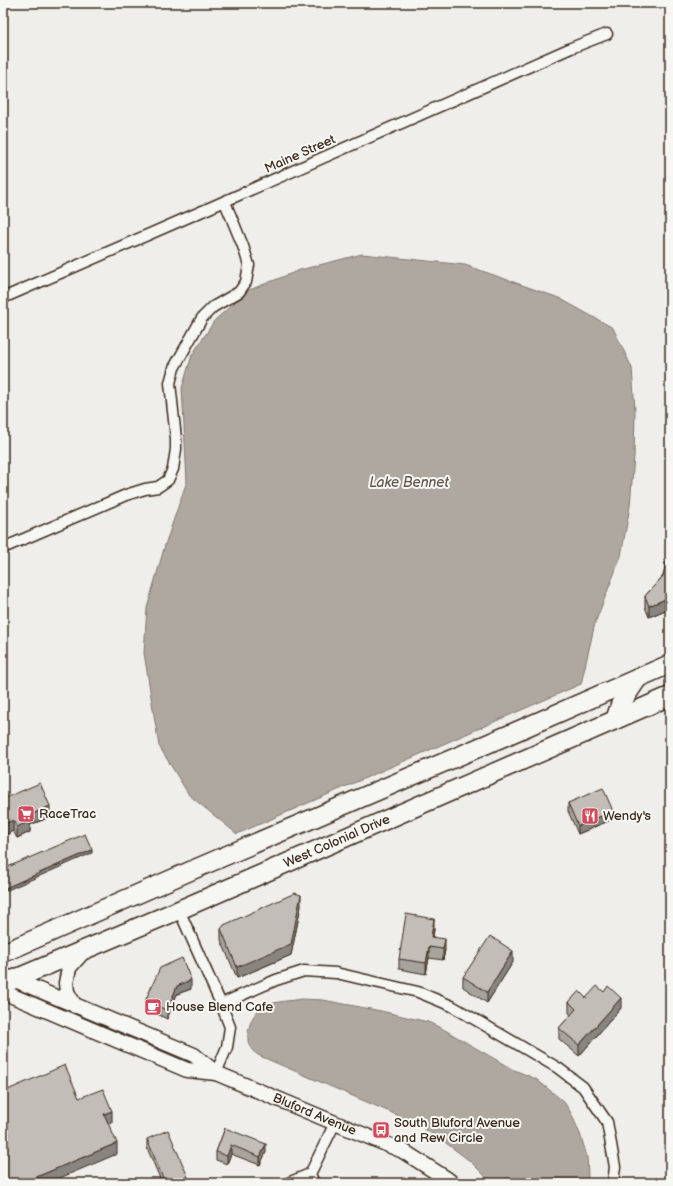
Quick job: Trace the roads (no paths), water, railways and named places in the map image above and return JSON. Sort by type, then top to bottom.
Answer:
[{"type":"highway","points":[[3,953],[670,664]]},
{"type":"highway","points":[[615,720],[620,705],[638,678]]},
{"type":"highway","name":"West Colonial Drive","points":[[6,983],[179,910],[670,696]]},
{"type":"street","name":"Maine Street","points":[[3,298],[225,202],[305,165],[571,48],[607,34]]},
{"type":"street","points":[[3,548],[126,495],[145,489],[158,487],[168,480],[173,469],[176,449],[170,383],[174,368],[202,318],[213,307],[239,292],[246,282],[249,265],[225,202]]},
{"type":"street","points":[[179,910],[230,1027],[227,1047],[216,1072]]},
{"type":"street","points":[[75,1006],[67,992],[66,983],[69,968],[86,949]]},
{"type":"street","points":[[221,1004],[276,980],[304,971],[336,973],[418,992],[452,1006],[558,1068],[583,1087],[607,1122],[615,1167],[613,1183]]},
{"type":"street","name":"Bluford Avenue","points":[[6,983],[75,1006],[194,1055],[216,1072],[404,1151],[452,1183]]},
{"type":"street","name":"Bluford Avenue","points":[[6,983],[187,1070],[216,1072]]},
{"type":"street","points":[[288,1183],[312,1178],[335,1123]]},
{"type":"water","name":"Lake Bennet","points":[[362,254],[465,265],[559,298],[613,328],[632,368],[635,411],[634,456],[630,506],[621,556],[595,623],[581,684],[237,834],[189,795],[159,746],[144,653],[147,608],[165,545],[187,481],[182,388],[192,355],[215,320],[247,291],[300,270]]},
{"type":"water","points":[[302,999],[323,1000],[428,1022],[443,1029],[512,1069],[536,1079],[564,1102],[571,1113],[587,1156],[588,1176],[586,1183],[492,1183],[470,1161],[442,1140],[413,1122],[260,1056],[253,1051],[249,1045],[248,1034],[251,1022],[256,1012],[269,1004]]},
{"type":"place","name":"RaceTrac","points":[[26,814]]},
{"type":"place","name":"Wendy's","points":[[590,816]]},
{"type":"place","name":"House Blend Cafe","points":[[153,1007]]},
{"type":"place","name":"South Bluford Avenue and Rew Circle","points":[[381,1130]]}]
